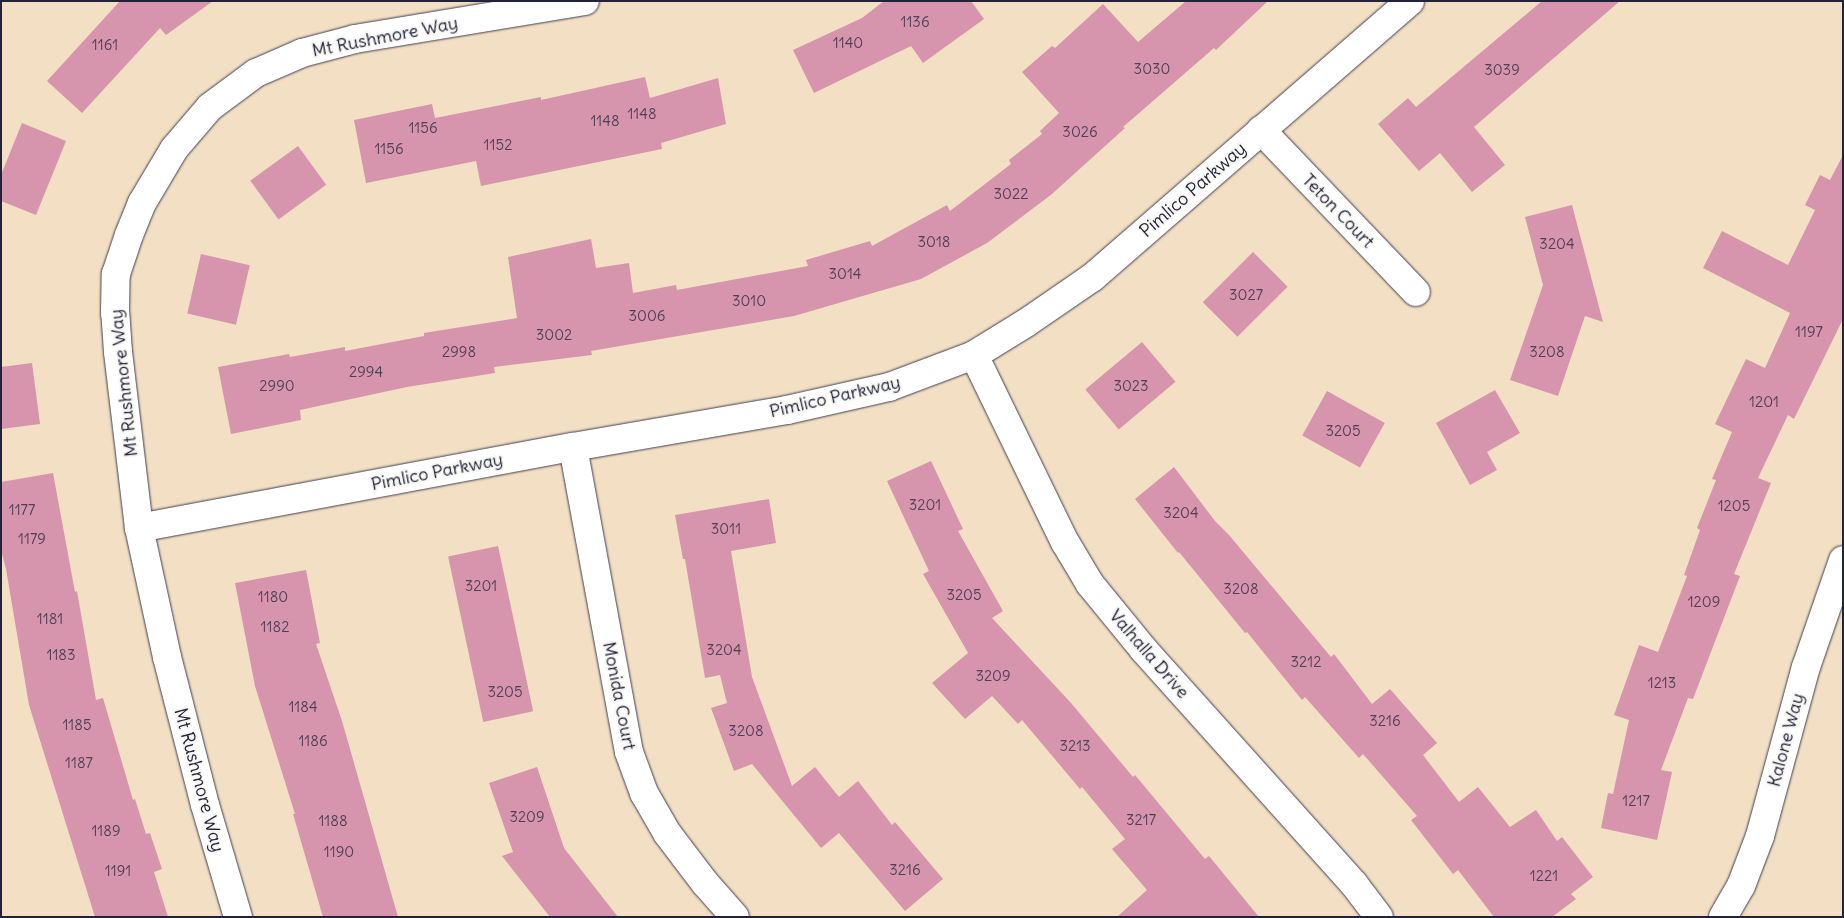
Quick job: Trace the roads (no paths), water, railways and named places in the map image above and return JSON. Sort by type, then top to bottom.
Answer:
[{"type":"street","name":"Mt Rushmore Way","points":[[238,917],[205,805],[167,658],[140,528],[118,352],[116,274],[142,203],[174,149],[210,107],[256,74],[302,53],[355,39],[529,6],[585,1]]},
{"type":"street","name":"Pimlico Parkway","points":[[140,528],[573,447],[787,410],[889,387],[974,355],[1026,323],[1093,277],[1410,1]]},
{"type":"street","name":"Teton Court","points":[[1261,130],[1416,292]]},
{"type":"street","name":"Valhalla Drive","points":[[974,355],[1065,542],[1090,584],[1144,650],[1354,884],[1379,917]]},
{"type":"street","name":"Monida Court","points":[[573,447],[629,752],[644,793],[668,833],[705,883],[735,917]]},
{"type":"street","name":"Kalone Way","points":[[1723,917],[1741,886],[1760,836],[1806,667],[1843,560]]}]
